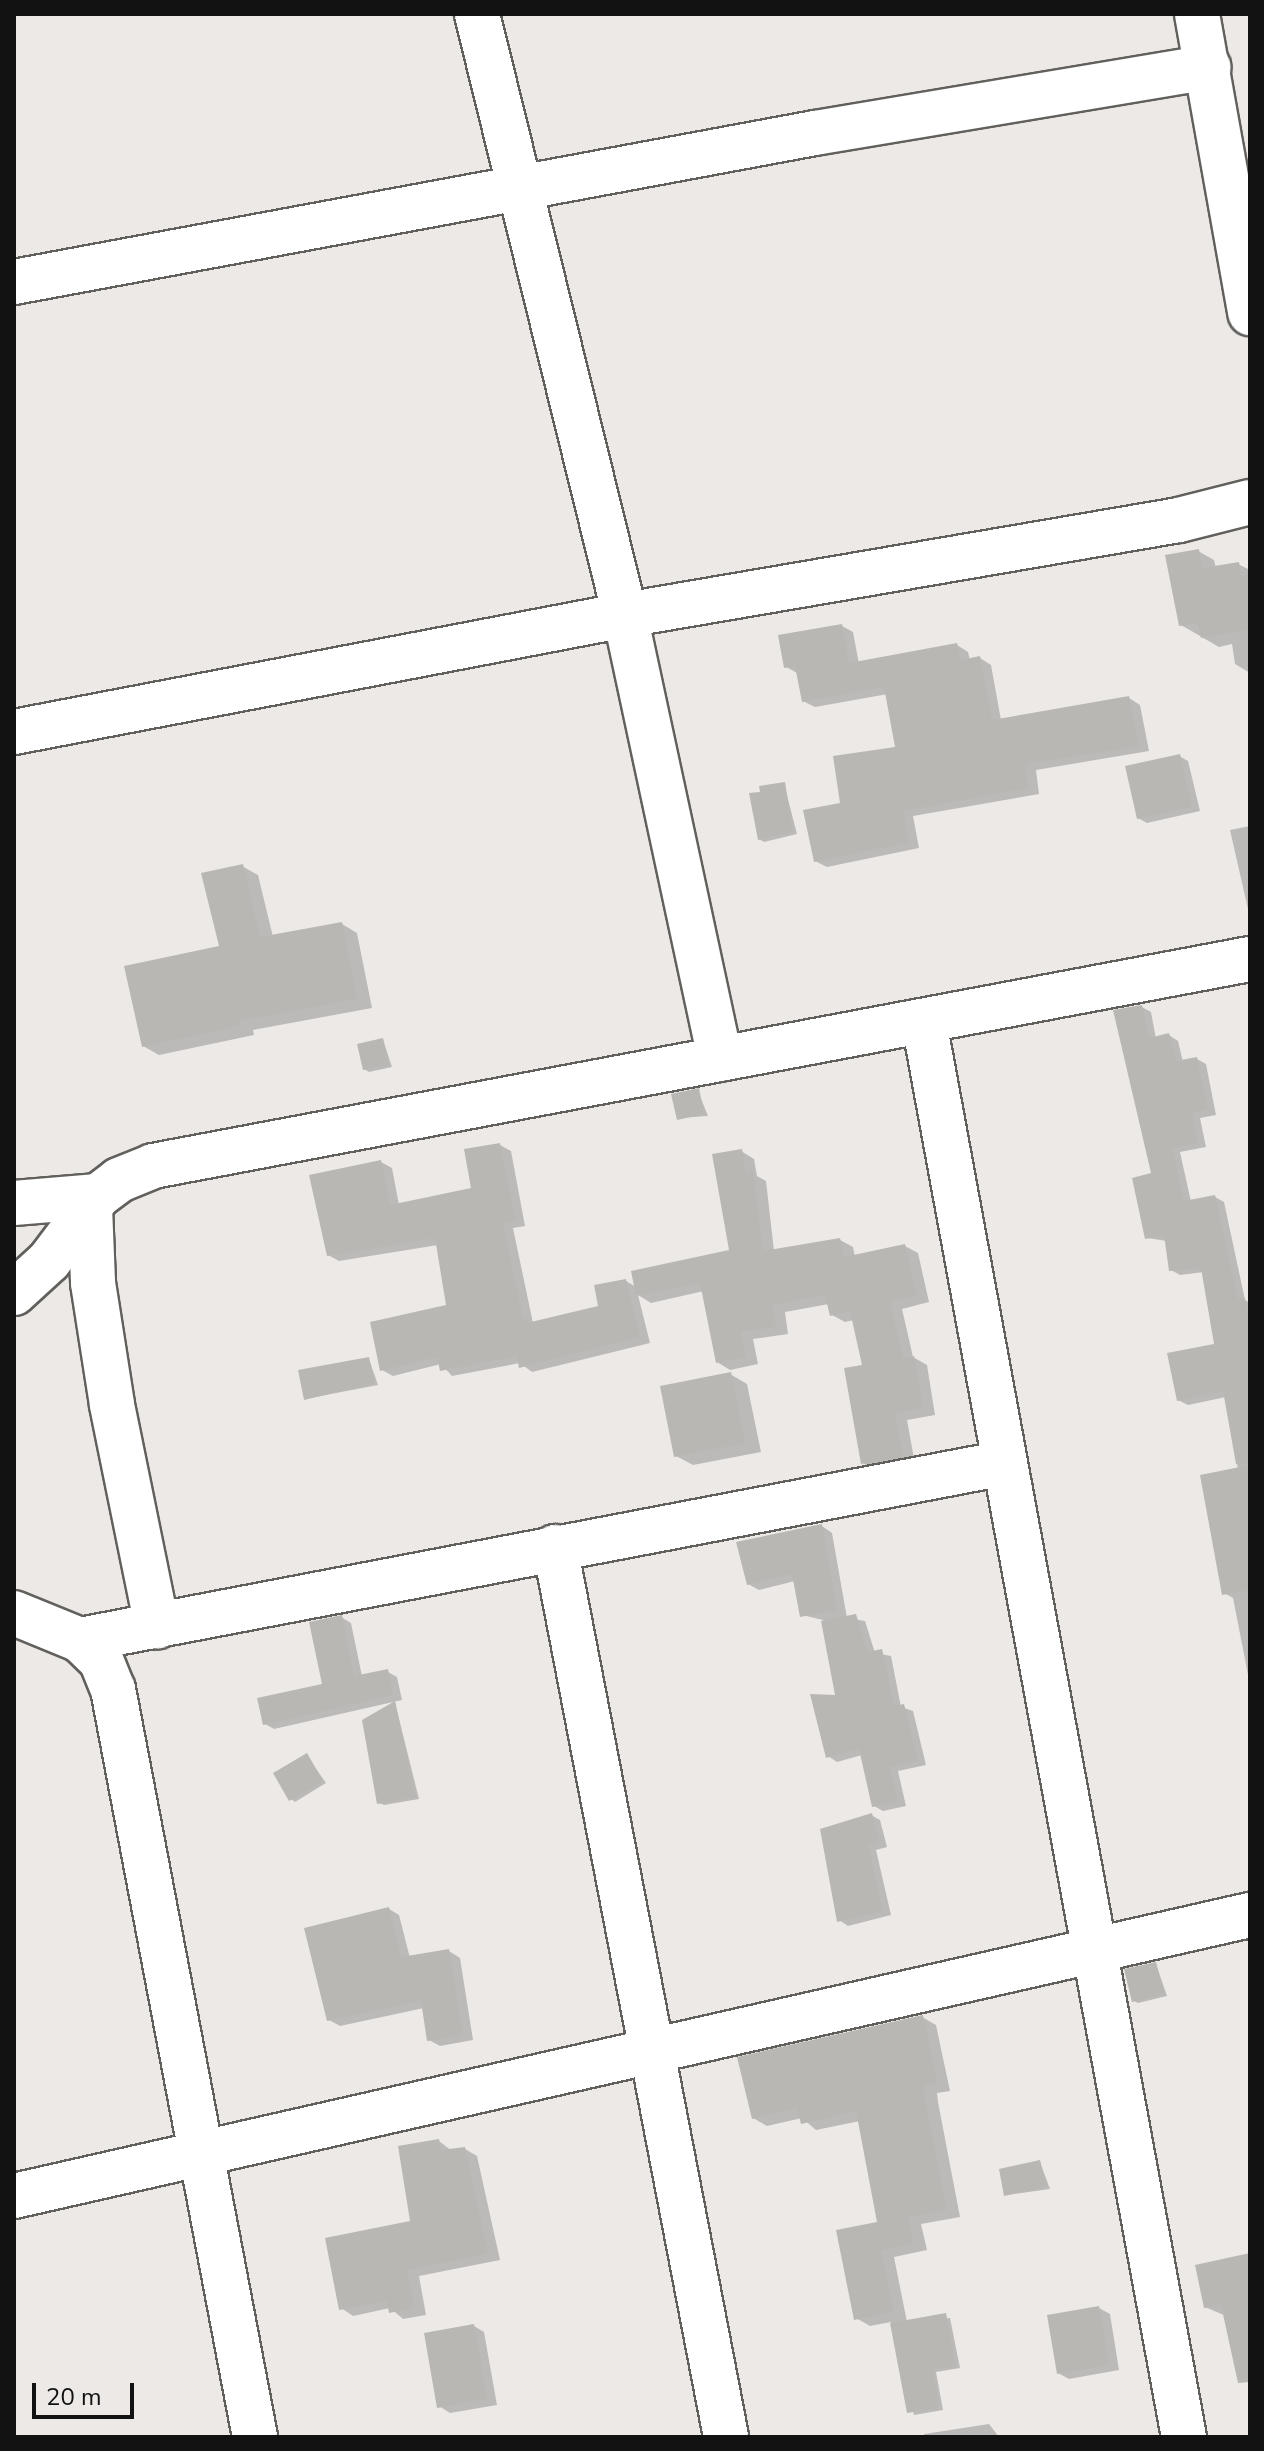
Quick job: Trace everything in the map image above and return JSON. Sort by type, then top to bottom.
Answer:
[{"type":"street","points":[[477,14],[524,190],[625,615],[720,1059]]},
{"type":"street","points":[[1197,14],[1208,67],[1236,167],[1250,313]]},
{"type":"street","points":[[14,282],[524,190],[815,133],[1208,67]]},
{"type":"street","points":[[14,732],[625,615],[1179,520],[1250,502]]},
{"type":"street","points":[[14,1293],[49,1261],[94,1202],[119,1180],[153,1166],[1250,959]]},
{"type":"street","points":[[924,1022],[1004,1463],[1098,1950],[1184,2437]]},
{"type":"street","points":[[14,1203],[94,1202]]},
{"type":"street","points":[[94,1202],[93,1283],[112,1405],[157,1626]]},
{"type":"street","points":[[80,1640],[1004,1463]]},
{"type":"street","points":[[555,1547],[655,2051],[726,2437]]},
{"type":"street","points":[[14,1613],[80,1640],[101,1660],[113,1689],[255,2437]]},
{"type":"street","points":[[14,2196],[201,2151],[1250,1915]]},
{"type":"building","points":[[1199,549],[1202,568],[1239,562],[1241,576],[1250,574],[1250,629],[1201,638],[1197,623],[1179,626],[1165,555]]},
{"type":"building","points":[[842,624],[849,663],[957,643],[961,660],[980,656],[992,720],[1129,696],[1139,746],[1025,764],[1028,788],[903,811],[909,842],[814,862],[803,810],[840,803],[833,756],[895,747],[884,687],[802,702],[795,666],[784,668],[778,635]]},
{"type":"building","points":[[1180,754],[1192,807],[1137,819],[1125,766]]},
{"type":"building","points":[[785,782],[793,832],[758,840],[749,793],[760,792],[759,786]]},
{"type":"building","points":[[243,864],[260,937],[342,922],[357,999],[238,1021],[239,1026],[142,1047],[124,966],[219,946],[201,873]]},
{"type":"building","points":[[1142,1005],[1149,1038],[1169,1033],[1176,1061],[1197,1057],[1208,1110],[1192,1113],[1198,1143],[1172,1148],[1184,1201],[1215,1195],[1238,1299],[1245,1298],[1250,1328],[1250,1463],[1236,1464],[1223,1391],[1177,1401],[1167,1353],[1214,1344],[1201,1268],[1169,1271],[1164,1235],[1145,1239],[1132,1178],[1151,1173],[1113,1010]]},
{"type":"building","points":[[383,1038],[389,1065],[363,1070],[357,1044]]},
{"type":"building","points":[[699,1088],[704,1114],[677,1120],[671,1094]]},
{"type":"building","points":[[500,1143],[516,1220],[503,1223],[523,1318],[531,1322],[598,1306],[594,1285],[626,1279],[640,1337],[519,1368],[517,1356],[440,1371],[437,1357],[380,1371],[370,1322],[446,1305],[435,1238],[327,1256],[309,1175],[381,1160],[390,1205],[471,1188],[464,1149]]},
{"type":"building","points":[[742,1149],[746,1173],[753,1171],[763,1251],[840,1238],[844,1257],[905,1244],[917,1295],[890,1302],[903,1358],[914,1356],[923,1408],[895,1413],[903,1457],[861,1464],[844,1368],[862,1365],[850,1311],[830,1316],[825,1295],[772,1305],[776,1327],[741,1332],[746,1357],[716,1363],[700,1283],[636,1296],[631,1271],[729,1250],[712,1154]]},
{"type":"building","points":[[369,1357],[374,1383],[304,1400],[298,1370]]},
{"type":"building","points":[[731,1372],[745,1443],[674,1457],[660,1386]]},
{"type":"building","points":[[1250,1465],[1250,1590],[1222,1595],[1200,1475]]},
{"type":"building","points":[[822,1524],[837,1610],[800,1617],[792,1574],[747,1585],[736,1542]]},
{"type":"building","points":[[856,1614],[868,1652],[882,1649],[894,1706],[904,1704],[918,1761],[890,1767],[898,1802],[872,1807],[859,1749],[826,1758],[810,1694],[835,1695],[821,1621]]},
{"type":"building","points":[[342,1615],[354,1676],[388,1669],[393,1695],[263,1725],[257,1698],[322,1684],[309,1622]]},
{"type":"building","points":[[395,1701],[416,1797],[377,1804],[362,1720]]},
{"type":"building","points":[[307,1753],[323,1781],[289,1801],[273,1773]]},
{"type":"building","points":[[872,1813],[879,1843],[868,1845],[883,1911],[837,1922],[820,1829]]},
{"type":"building","points":[[389,1907],[401,1957],[449,1949],[463,2035],[427,2041],[421,2001],[327,2021],[304,1928]]},
{"type":"building","points":[[1156,1962],[1164,1994],[1132,2002],[1124,1969]]},
{"type":"building","points":[[923,2015],[937,2083],[924,2086],[924,2093],[947,2210],[908,2217],[914,2243],[881,2250],[894,2312],[854,2320],[836,2230],[877,2222],[856,2111],[801,2124],[797,2108],[752,2119],[737,2057]]},
{"type":"building","points":[[439,2139],[441,2150],[465,2147],[488,2254],[407,2270],[415,2308],[389,2313],[387,2301],[339,2310],[325,2238],[410,2221],[398,2146]]},
{"type":"building","points":[[1040,2160],[1046,2187],[1004,2196],[999,2169]]},
{"type":"building","points":[[1250,2253],[1250,2382],[1238,2383],[1221,2305],[1204,2308],[1195,2265]]},
{"type":"building","points":[[1099,2306],[1109,2365],[1057,2374],[1047,2315]]},
{"type":"building","points":[[946,2313],[956,2366],[933,2370],[939,2408],[907,2413],[890,2323]]},
{"type":"building","points":[[474,2324],[487,2399],[437,2408],[424,2333]]}]
